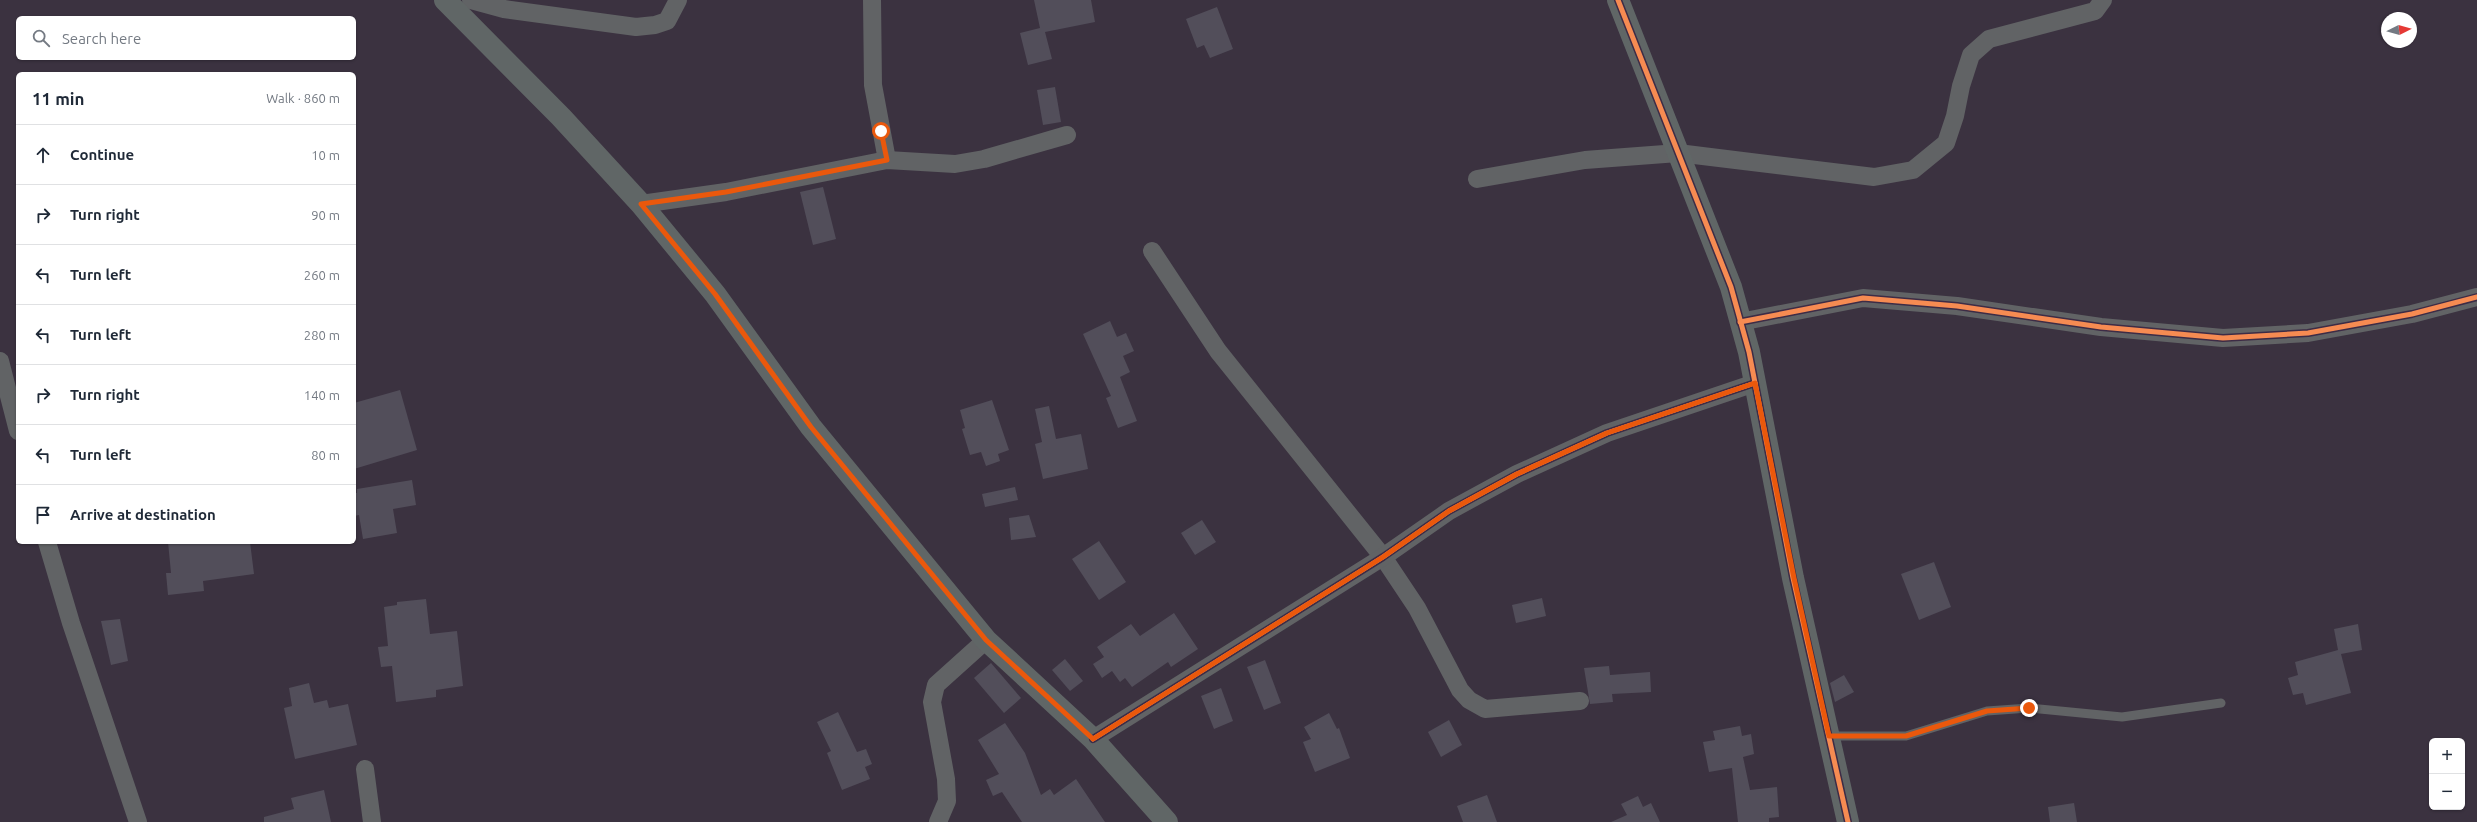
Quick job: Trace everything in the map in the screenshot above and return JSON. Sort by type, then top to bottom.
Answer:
[{"type":"main road","points":[[445,0],[560,117],[641,204],[715,294],[811,427],[986,640],[1093,739],[1167,822]]},
{"type":"main road","points":[[1618,0],[1731,287],[1755,383],[1794,578],[1848,822]]},
{"type":"street","points":[[471,0],[512,10],[636,27],[655,25],[667,21],[678,0]]},
{"type":"street","points":[[872,0],[873,85],[887,160]]},
{"type":"street","points":[[1477,179],[1585,160],[1678,153],[1874,177],[1912,170],[1946,143],[1956,116],[1961,86],[1971,55],[1989,39],[2094,11],[2103,0]]},
{"type":"street","points":[[641,204],[726,192],[887,160],[955,164],[984,159],[1067,135]]},
{"type":"street","points":[[1152,251],[1218,351],[1383,557],[1417,608],[1460,690],[1469,700],[1485,709],[1580,701]]},
{"type":"street","points":[[1740,322],[1863,298],[1957,306],[2101,327],[2223,338],[2308,333],[2412,314],[2477,297]]},
{"type":"street","points":[[0,360],[16,423]]},
{"type":"street","points":[[1093,739],[1383,557],[1449,511],[1517,474],[1607,433],[1755,383]]},
{"type":"street","points":[[48,544],[71,623],[138,822]]},
{"type":"street","points":[[938,822],[947,801],[946,779],[932,702],[933,696],[936,685],[986,640]]},
{"type":"street","points":[[365,769],[372,822]]},
{"type":"lane","points":[[1829,736],[1906,736],[1987,711],[2008,709],[2029,708],[2122,717],[2221,703]]},
{"type":"building","points":[[1034,0],[1091,0],[1095,22],[1045,32],[1052,59],[1028,65],[1020,33],[1040,28]]},
{"type":"building","points":[[1217,7],[1233,49],[1210,58],[1204,45],[1197,48],[1186,19]]},
{"type":"building","points":[[1055,87],[1061,122],[1043,125],[1037,90]]},
{"type":"building","points":[[823,187],[836,239],[813,245],[800,192]]},
{"type":"building","points":[[1110,321],[1117,337],[1126,333],[1134,351],[1123,356],[1130,372],[1120,377],[1137,421],[1118,428],[1106,398],[1111,396],[1083,334]]},
{"type":"building","points":[[400,390],[417,450],[356,468],[356,402]]},
{"type":"building","points":[[992,400],[1009,450],[998,454],[1000,461],[986,466],[981,452],[970,455],[962,429],[965,428],[960,410]]},
{"type":"building","points":[[1049,406],[1056,439],[1081,434],[1088,469],[1043,479],[1035,444],[1042,442],[1035,409]]},
{"type":"building","points":[[412,480],[416,505],[393,509],[397,533],[363,539],[359,515],[356,516],[357,489]]},
{"type":"building","points":[[1015,487],[1018,500],[985,507],[982,494]]},
{"type":"building","points":[[1029,515],[1036,537],[1011,540],[1009,518]]},
{"type":"building","points":[[1202,520],[1216,542],[1195,555],[1181,533]]},
{"type":"building","points":[[1099,541],[1126,582],[1099,600],[1072,559]]},
{"type":"building","points":[[168,544],[250,544],[254,574],[203,581],[204,591],[168,595],[166,573],[171,573]]},
{"type":"building","points":[[1934,562],[1951,607],[1919,620],[1901,574]]},
{"type":"building","points":[[1542,598],[1546,616],[1516,623],[1512,605]]},
{"type":"building","points":[[426,599],[430,634],[457,631],[463,686],[436,690],[436,697],[396,702],[392,666],[381,667],[378,647],[388,646],[384,607],[397,605],[397,602]]},
{"type":"building","points":[[1174,613],[1198,649],[1171,667],[1168,662],[1132,687],[1125,678],[1120,682],[1112,671],[1102,678],[1093,664],[1104,657],[1097,647],[1131,624],[1140,636]]},
{"type":"building","points":[[120,619],[128,661],[111,665],[101,621]]},
{"type":"building","points":[[2358,624],[2362,650],[2341,654],[2351,693],[2306,705],[2303,693],[2293,695],[2288,678],[2298,675],[2295,662],[2338,650],[2334,629]]},
{"type":"building","points":[[1065,659],[1083,681],[1070,691],[1052,670]]},
{"type":"building","points":[[1265,660],[1281,703],[1264,710],[1247,667]]},
{"type":"building","points":[[991,663],[1021,698],[1004,713],[974,678]]},
{"type":"building","points":[[1609,666],[1610,675],[1650,672],[1651,692],[1612,694],[1613,702],[1590,704],[1584,668]]},
{"type":"building","points":[[1844,675],[1854,692],[1835,702],[1830,683]]},
{"type":"building","points":[[309,683],[314,703],[327,700],[329,708],[348,704],[357,745],[295,759],[284,708],[292,706],[289,688]]},
{"type":"building","points":[[1221,688],[1233,721],[1214,729],[1201,696]]},
{"type":"building","points":[[838,712],[857,752],[866,749],[872,764],[865,767],[870,779],[842,790],[827,753],[831,751],[817,722]]},
{"type":"building","points":[[1329,713],[1337,729],[1339,728],[1350,758],[1315,772],[1303,742],[1311,739],[1304,727]]},
{"type":"building","points":[[1449,720],[1462,745],[1441,757],[1428,732]]},
{"type":"building","points":[[1005,723],[1025,753],[1041,795],[1050,789],[1054,795],[1076,779],[1105,822],[1022,822],[1002,792],[993,796],[986,780],[999,774],[978,740]]},
{"type":"building","points":[[1740,726],[1742,736],[1751,734],[1754,754],[1743,757],[1750,790],[1777,787],[1779,817],[1769,818],[1769,822],[1738,822],[1732,768],[1709,772],[1703,742],[1715,740],[1713,731]]},
{"type":"building","points":[[324,790],[331,822],[264,822],[264,817],[294,809],[291,798]]},
{"type":"building","points":[[1487,795],[1497,822],[1463,822],[1457,806]]},
{"type":"building","points":[[1638,796],[1643,807],[1651,803],[1660,822],[1611,822],[1627,815],[1621,804]]},
{"type":"building","points":[[2074,803],[2077,822],[2050,822],[2048,807]]},
{"type":"cycle path","points":[[1618,0],[1731,287],[1749,352],[1793,578],[1848,822]]},
{"type":"cycle path","points":[[1740,322],[1863,298],[1957,306],[2101,327],[2223,338],[2308,333],[2412,314],[2477,297]]},
{"type":"cycle path","points":[[1093,739],[1383,557],[1449,511],[1517,474],[1607,433],[1755,383]]},
{"type":"route","points":[[881,131],[887,160],[726,192],[641,204],[715,294],[811,427],[899,536],[986,640],[1093,739],[1383,557],[1449,511],[1517,474],[1607,433],[1755,383],[1794,578],[1829,736],[1906,736],[1987,711],[2029,708]]}]
